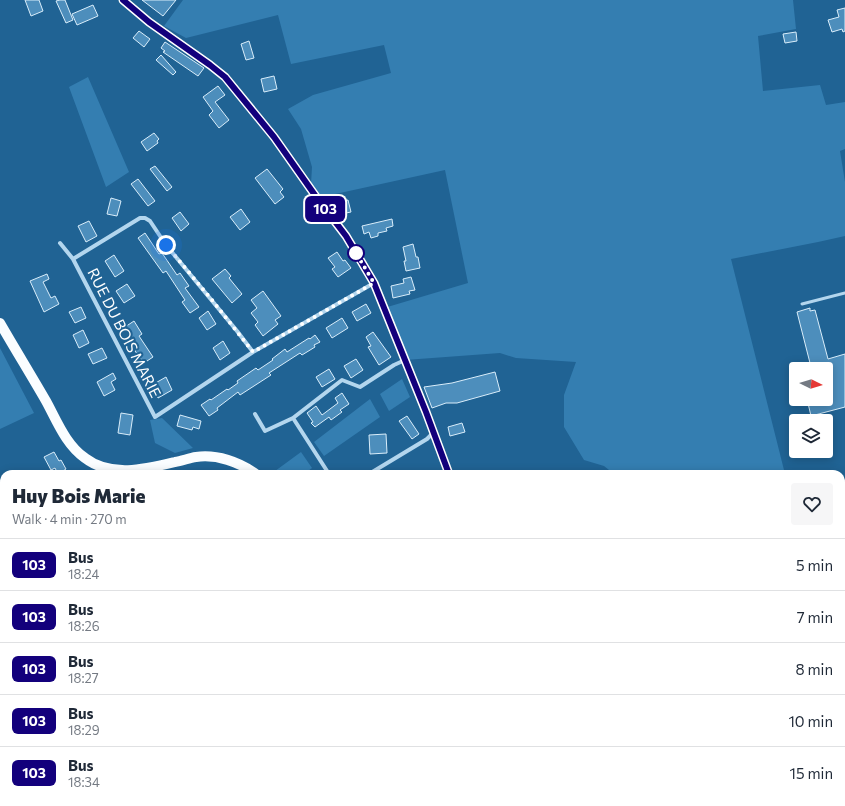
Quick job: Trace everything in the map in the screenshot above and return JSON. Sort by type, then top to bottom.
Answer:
[{"type":"main road","points":[[0,323],[68,442],[85,459],[104,468],[120,470],[146,468],[175,463],[197,457],[208,457],[230,461],[249,470]]},
{"type":"street","points":[[123,0],[149,22],[225,77],[274,137],[346,236],[374,283],[448,470]]},
{"type":"street","name":"RUE DU BOIS MARIE","points":[[60,243],[74,259],[154,417],[253,352],[166,245],[150,221],[145,218],[140,218],[74,259]]},
{"type":"street","points":[[253,352],[374,283]]},
{"type":"street","points":[[255,414],[265,431],[293,418],[342,380],[360,387],[394,365],[405,360]]},
{"type":"street","points":[[293,418],[327,470]]},
{"type":"street","points":[[376,470],[427,439],[434,433]]},
{"type":"lane","points":[[802,304],[845,293]]},
{"type":"shaded area","points":[[183,0],[793,0],[796,29],[758,36],[763,91],[820,85],[826,105],[845,102],[845,149],[840,151],[845,182],[845,236],[731,259],[784,470],[609,470],[604,466],[584,460],[564,427],[564,395],[576,362],[516,358],[500,353],[405,360],[384,308],[468,283],[445,170],[317,198],[311,184],[312,167],[301,129],[288,109],[313,95],[391,73],[384,45],[291,64],[278,15],[186,38],[164,26]]},
{"type":"shaded area","points":[[88,77],[129,172],[106,187],[69,87]]},
{"type":"shaded area","points":[[0,348],[34,413],[0,429]]},
{"type":"shaded area","points":[[402,379],[410,397],[389,411],[380,394]]},
{"type":"shaded area","points":[[370,399],[380,417],[324,456],[314,442]]},
{"type":"shaded area","points":[[162,418],[193,448],[175,453],[155,443],[150,420]]},
{"type":"shaded area","points":[[301,452],[312,468],[309,470],[276,470]]},
{"type":"building","points":[[25,0],[39,0],[43,11],[31,16]]},
{"type":"building","points":[[65,0],[73,20],[66,23],[56,1]]},
{"type":"building","points":[[142,0],[176,0],[163,16]]},
{"type":"building","points":[[93,5],[98,16],[77,25],[72,14]]},
{"type":"building","points":[[845,8],[845,31],[843,32],[842,29],[832,32],[828,20],[839,17],[837,10]]},
{"type":"building","points":[[139,31],[150,39],[144,47],[133,38]]},
{"type":"building","points":[[796,32],[797,41],[785,43],[783,34]]},
{"type":"building","points":[[249,41],[254,58],[246,60],[241,44]]},
{"type":"building","points":[[165,42],[204,68],[198,76],[163,52],[165,51],[161,48]]},
{"type":"building","points":[[161,55],[176,72],[173,75],[156,60]]},
{"type":"building","points":[[274,76],[277,89],[264,92],[261,79]]},
{"type":"building","points":[[218,86],[225,95],[215,102],[229,120],[219,128],[209,115],[213,111],[203,97]]},
{"type":"building","points":[[154,133],[159,139],[157,141],[158,143],[147,151],[141,142]]},
{"type":"building","points":[[155,166],[172,187],[167,191],[150,169]]},
{"type":"building","points":[[267,169],[283,189],[280,192],[284,197],[275,204],[255,178]]},
{"type":"building","points":[[138,179],[155,201],[148,206],[131,184]]},
{"type":"building","points":[[111,198],[121,201],[117,216],[107,214]]},
{"type":"building","points":[[348,200],[351,212],[341,214],[338,202]]},
{"type":"building","points":[[241,209],[250,222],[240,230],[230,217]]},
{"type":"building","points":[[180,212],[189,224],[181,231],[172,218]]},
{"type":"building","points":[[392,219],[393,226],[386,228],[387,231],[378,233],[378,236],[371,238],[369,232],[364,234],[362,226]]},
{"type":"building","points":[[89,221],[97,236],[86,242],[78,226]]},
{"type":"building","points":[[145,233],[159,254],[162,253],[177,275],[180,273],[189,286],[185,288],[199,307],[190,313],[182,302],[185,300],[166,271],[163,273],[138,238]]},
{"type":"building","points":[[413,244],[420,268],[406,271],[404,261],[406,261],[403,247]]},
{"type":"building","points":[[337,252],[343,261],[345,260],[351,268],[338,277],[332,269],[335,267],[328,258]]},
{"type":"building","points":[[114,255],[124,271],[115,277],[105,261]]},
{"type":"building","points":[[225,269],[231,276],[229,278],[242,294],[232,303],[212,279]]},
{"type":"building","points":[[47,274],[49,279],[43,282],[51,298],[55,296],[59,304],[44,312],[30,281]]},
{"type":"building","points":[[411,277],[415,290],[409,291],[410,294],[393,298],[391,286],[404,283],[403,279]]},
{"type":"building","points":[[127,284],[135,296],[124,303],[116,291]]},
{"type":"building","points":[[263,291],[281,316],[275,320],[278,324],[263,336],[255,325],[258,322],[251,313],[257,308],[251,300]]},
{"type":"building","points":[[366,304],[371,313],[357,321],[352,312]]},
{"type":"building","points":[[81,307],[86,318],[75,323],[69,312]]},
{"type":"building","points":[[810,308],[810,311],[815,310],[828,359],[845,354],[845,407],[819,414],[811,414],[809,406],[833,406],[833,362],[810,362],[797,312]]},
{"type":"building","points":[[208,311],[216,324],[207,330],[199,318]]},
{"type":"building","points":[[342,318],[348,328],[332,338],[326,328]]},
{"type":"building","points":[[134,321],[142,334],[139,336],[153,357],[144,363],[135,351],[139,348],[125,327]]},
{"type":"building","points":[[83,330],[89,343],[79,348],[73,335]]},
{"type":"building","points":[[373,332],[391,357],[379,365],[368,347],[371,346],[366,337]]},
{"type":"building","points":[[315,335],[320,342],[314,345],[315,347],[302,355],[300,353],[269,373],[271,375],[240,395],[238,392],[209,416],[201,405],[227,389],[228,390],[238,383],[237,381],[256,368],[258,370],[273,360],[272,359],[285,349],[287,352]]},
{"type":"building","points":[[223,341],[230,353],[220,360],[213,348]]},
{"type":"building","points":[[102,348],[107,358],[93,364],[88,354]]},
{"type":"building","points":[[356,359],[363,370],[351,378],[344,366]]},
{"type":"building","points":[[329,369],[335,379],[322,387],[316,377]]},
{"type":"building","points":[[495,372],[500,391],[457,403],[446,403],[432,408],[424,387],[452,383]]},
{"type":"building","points":[[113,373],[116,379],[111,382],[115,390],[104,396],[97,382]]},
{"type":"building","points":[[166,377],[172,390],[158,398],[152,385]]},
{"type":"building","points":[[342,393],[349,404],[340,410],[342,412],[331,420],[329,417],[315,427],[311,423],[313,422],[307,413],[316,406],[322,415],[338,403],[335,398]]},
{"type":"building","points":[[121,413],[133,415],[130,435],[118,433]]},
{"type":"building","points":[[180,415],[201,421],[199,429],[193,427],[192,430],[177,426]]},
{"type":"building","points":[[407,416],[419,434],[412,439],[399,421]]},
{"type":"building","points":[[462,423],[465,432],[450,436],[448,427]]},
{"type":"building","points":[[386,434],[387,453],[370,454],[369,435]]},
{"type":"building","points":[[54,452],[66,469],[56,470],[55,468],[51,470],[44,457]]},
{"type":"bus line","name":"103","points":[[123,0],[149,22],[225,77],[274,137],[346,236],[374,283],[448,470]]},
{"type":"route","points":[[166,245],[253,352],[374,283],[353,248],[356,253]]}]
